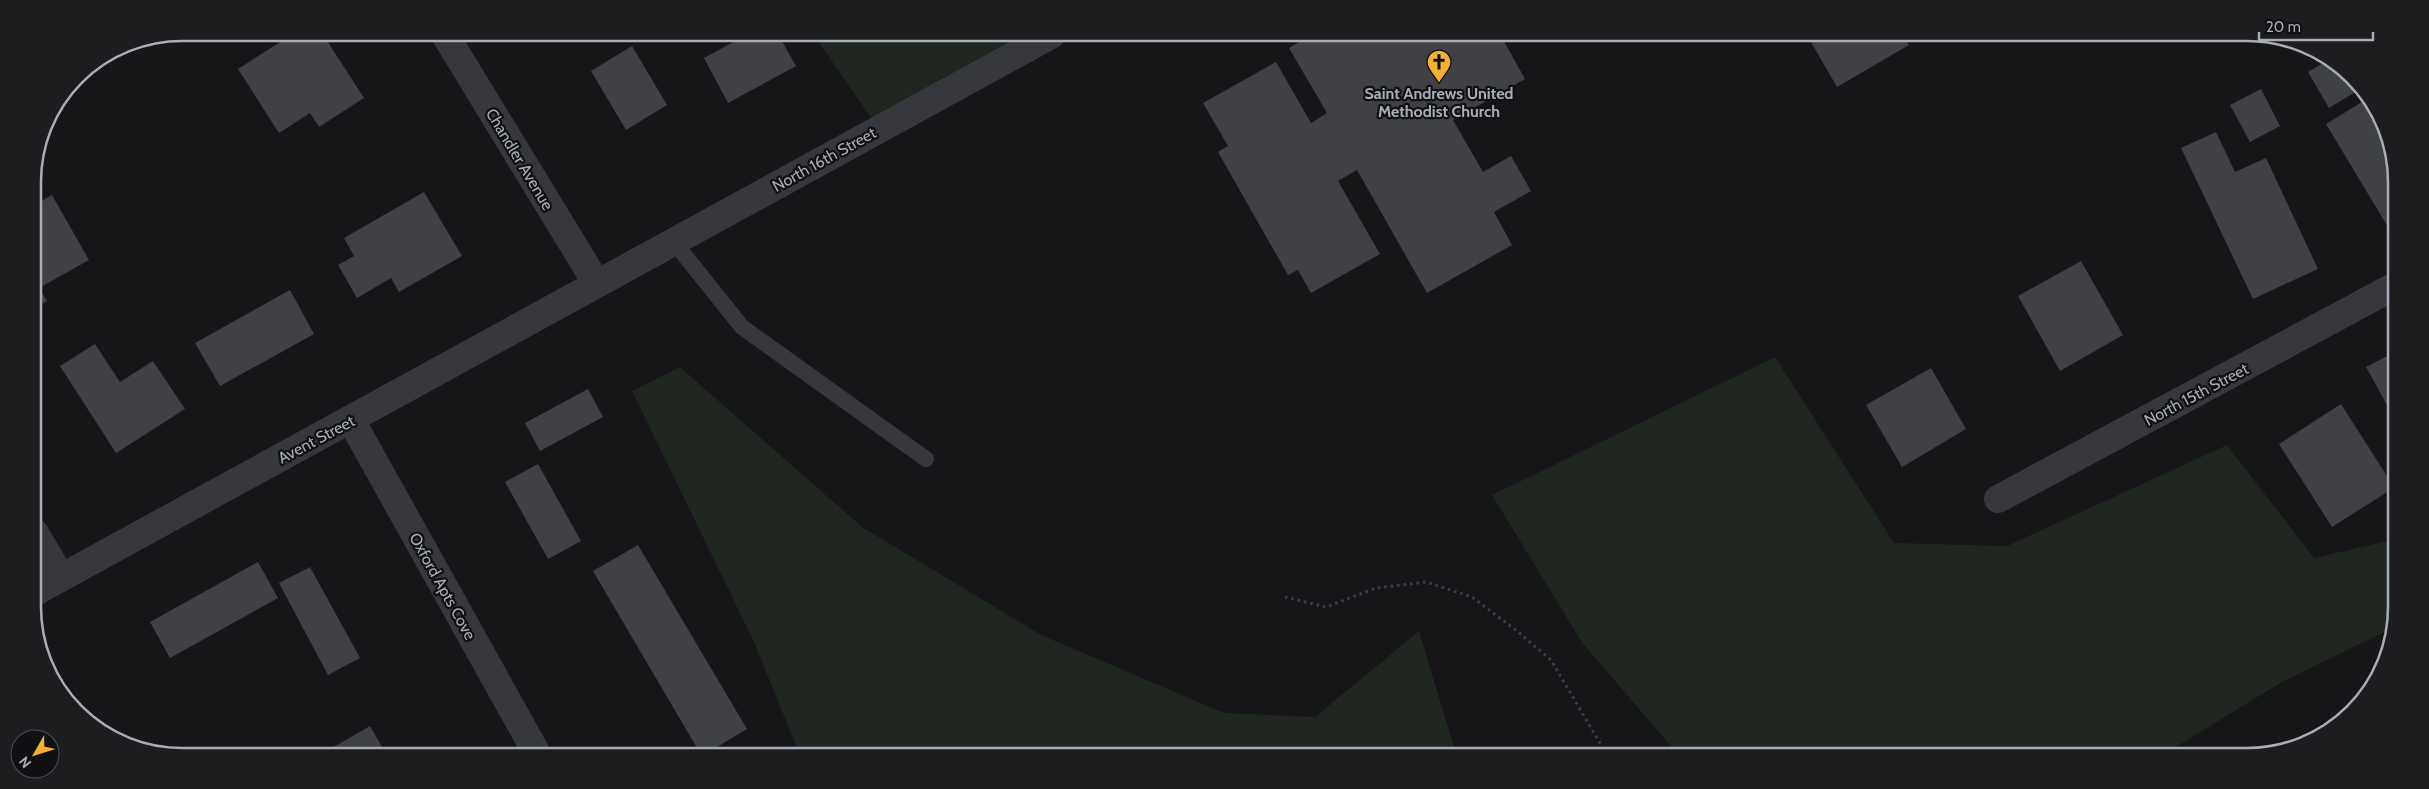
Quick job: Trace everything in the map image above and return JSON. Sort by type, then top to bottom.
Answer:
[{"type":"street","name":"Chandler Avenue","points":[[449,41],[597,284]]},
{"type":"street","name":"North 16th Street","points":[[597,284],[1041,41]]},
{"type":"street","name":"Avent Street","points":[[41,589],[597,284]]},
{"type":"street","name":"North 15th Street","points":[[1998,499],[2388,290]]},
{"type":"street","name":"Oxford Apts Cove","points":[[351,420],[534,748]]},
{"type":"street","points":[[41,543],[61,577]]},
{"type":"lane","points":[[674,242],[742,327],[926,459]]},
{"type":"path","points":[[1285,597],[1326,607],[1376,588],[1426,582],[1472,597],[1518,631],[1551,660],[1602,747]]},
{"type":"shaded area","points":[[818,41],[1040,41],[879,129]]},
{"type":"shaded area","points":[[1775,357],[1894,543],[2007,546],[2227,445],[2314,558],[2388,541],[2387,625],[2386,632],[2282,682],[2176,747],[1672,747],[1583,644],[1492,495]]},
{"type":"shaded area","points":[[680,367],[862,527],[1041,635],[1224,713],[1315,717],[1419,631],[1454,747],[797,748],[754,642],[632,391]]},
{"type":"building","points":[[282,41],[327,41],[364,98],[319,127],[310,113],[279,133],[238,69]]},
{"type":"building","points":[[735,41],[782,41],[796,66],[728,103],[704,58]]},
{"type":"building","points":[[1301,41],[1504,41],[1525,79],[1453,120],[1483,172],[1511,156],[1531,191],[1494,212],[1512,245],[1427,293],[1357,170],[1338,181],[1380,254],[1311,293],[1298,270],[1288,275],[1218,152],[1228,146],[1203,103],[1276,62],[1311,123],[1327,113],[1289,48]]},
{"type":"building","points":[[1810,41],[1906,41],[1909,45],[1837,87]]},
{"type":"building","points":[[632,46],[667,105],[626,130],[591,71]]},
{"type":"building","points":[[2322,64],[2332,70],[2355,93],[2329,108],[2308,72]]},
{"type":"building","points":[[2261,89],[2280,126],[2250,142],[2230,105]]},
{"type":"building","points":[[2362,102],[2369,112],[2380,137],[2387,164],[2388,227],[2326,124]]},
{"type":"building","points":[[2216,132],[2235,172],[2266,158],[2318,269],[2253,299],[2181,148]]},
{"type":"building","points":[[424,192],[462,256],[399,292],[391,278],[357,298],[338,265],[354,256],[344,238]]},
{"type":"building","points":[[52,195],[89,260],[42,286],[42,201]]},
{"type":"building","points":[[2081,261],[2123,335],[2060,371],[2018,296]]},
{"type":"building","points":[[290,290],[314,334],[220,386],[195,343]]},
{"type":"building","points":[[42,292],[47,301],[42,304]]},
{"type":"building","points":[[95,344],[120,382],[153,361],[185,409],[116,453],[60,366]]},
{"type":"building","points":[[2388,356],[2388,407],[2366,367]]},
{"type":"building","points":[[1931,368],[1966,429],[1902,467],[1866,405]]},
{"type":"building","points":[[588,389],[603,417],[540,451],[525,423]]},
{"type":"building","points":[[2341,404],[2388,478],[2388,492],[2332,527],[2279,444]]},
{"type":"building","points":[[538,464],[581,541],[548,559],[505,482]]},
{"type":"building","points":[[638,545],[747,729],[716,748],[697,748],[593,571]]},
{"type":"building","points":[[258,562],[278,598],[170,658],[150,622]]},
{"type":"building","points":[[310,567],[360,658],[328,675],[279,583]]},
{"type":"building","points":[[370,726],[383,748],[332,748]]},
{"type":"place","name":"Saint Andrews United Methodist Church","points":[[1439,83]]}]
